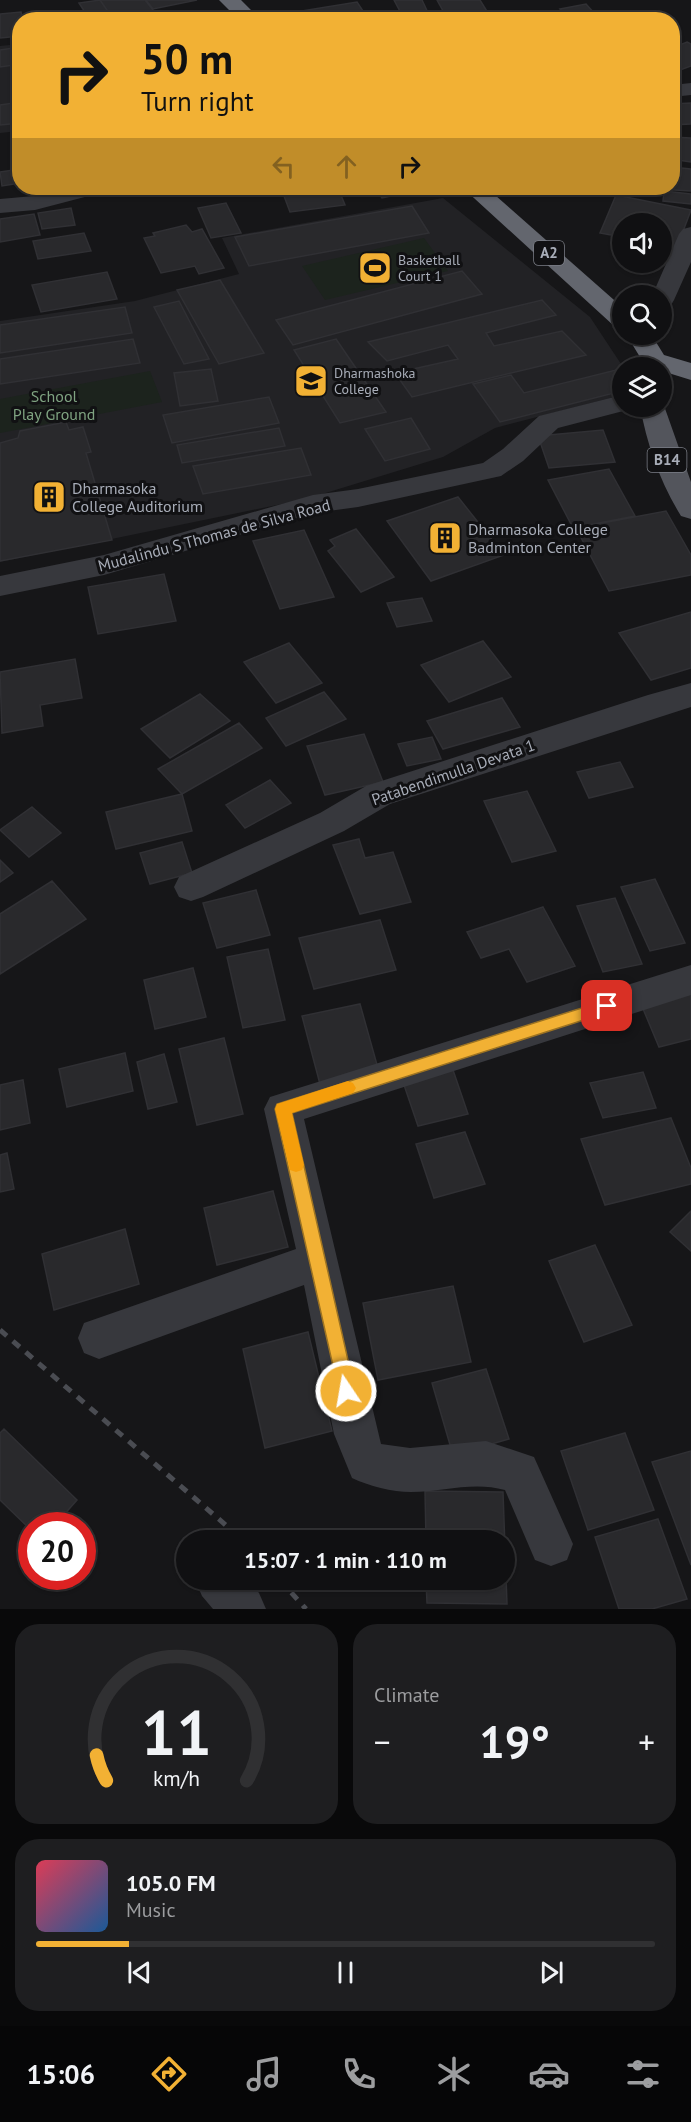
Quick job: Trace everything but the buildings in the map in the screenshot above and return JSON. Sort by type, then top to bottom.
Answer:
[{"type":"highway","points":[[229,0],[242,12]]},
{"type":"highway","name":"A2","points":[[482,195],[538,242],[612,311]]},
{"type":"highway","points":[[648,348],[691,372]]},
{"type":"main road","name":"B14","points":[[655,417],[658,437],[675,480],[691,509]]},
{"type":"street","points":[[0,206],[35,203],[65,195]]},
{"type":"street","points":[[669,285],[691,234]]},
{"type":"street","name":"Mudalindu S Thomas de Silva Road","points":[[0,586],[104,566],[313,504],[358,498],[491,470],[513,455],[549,422],[612,406]]},
{"type":"street","name":"Patabendimulla Devata 1","points":[[191,887],[332,822],[378,795],[691,695]]},
{"type":"street","points":[[551,1544],[519,1472],[486,1463],[410,1470],[367,1463],[356,1434],[319,1260],[283,1109],[691,981]]},
{"type":"street","points":[[99,1338],[319,1260]]},
{"type":"street","points":[[227,1590],[243,1609]]},
{"type":"shaded area","points":[[12,45],[12,132],[0,133],[0,46]]},
{"type":"shaded area","name":"Dharmashoka College","points":[[443,198],[590,317],[616,357],[612,357],[612,398],[495,428],[443,457],[306,499],[0,562],[0,321],[135,301],[239,274],[222,238]]},
{"type":"green space","name":"Basketball Court 1","points":[[424,238],[448,271],[325,300],[302,266]]},
{"type":"green space","name":"School Play Ground","points":[[150,371],[162,402],[0,433],[0,399]]},
{"type":"railway","points":[[0,1330],[231,1530]]},
{"type":"railway","points":[[289,1590],[306,1609]]},
{"type":"slow traffic","points":[[296,1165],[283,1109],[348,1088]]},
{"type":"place","name":"Basketball Court 1","points":[[375,268]]},
{"type":"place","name":"Dharmashoka College","points":[[311,381]]},
{"type":"place","name":"Dharmasoka College Auditorium","points":[[49,497]]},
{"type":"place","name":"Dharmasoka College Badminton Center","points":[[445,538]]},
{"type":"route","points":[[346,1391],[319,1260],[283,1109],[607,1006]]}]
